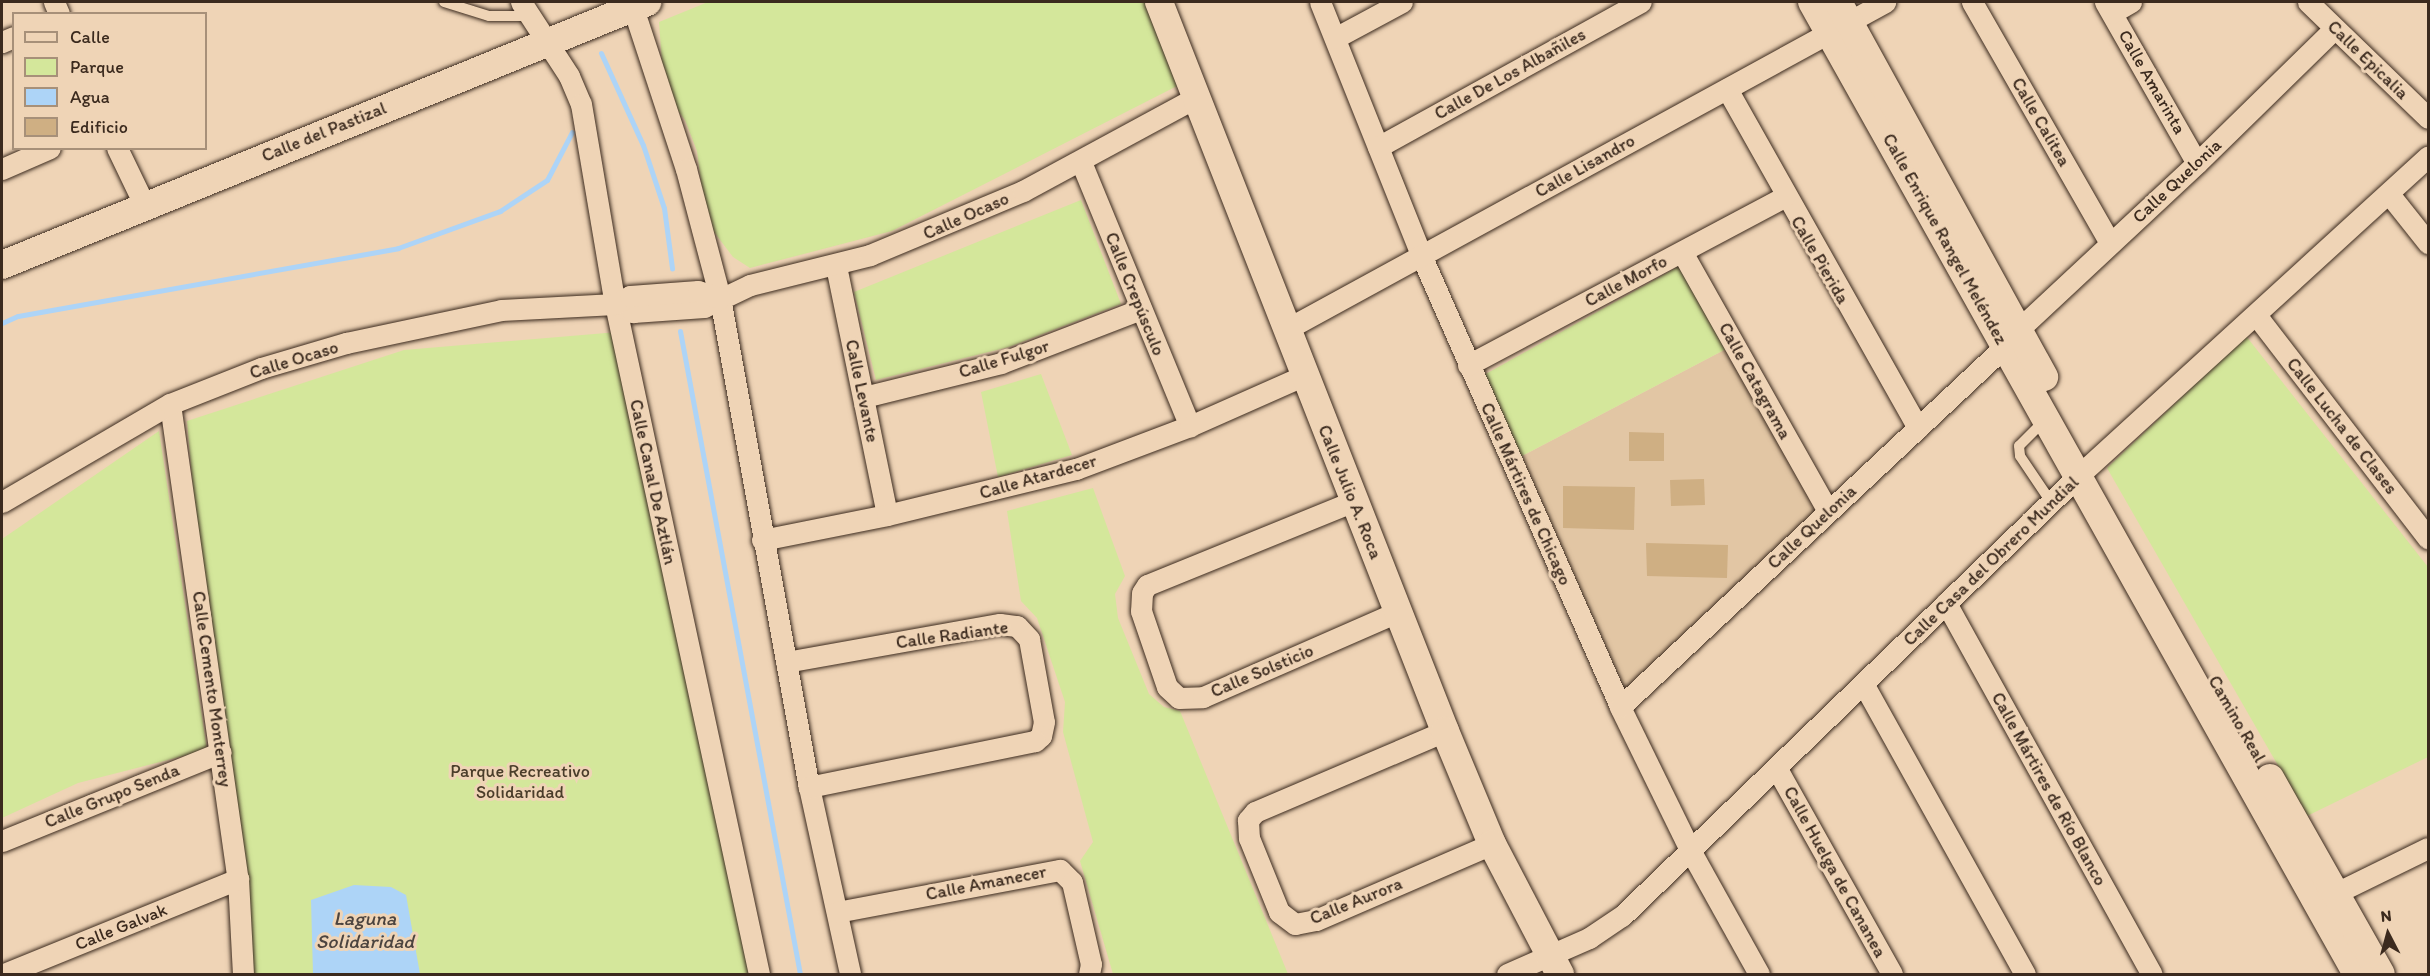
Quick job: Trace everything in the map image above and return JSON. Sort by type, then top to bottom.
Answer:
[{"type":"street","name":"Calle Julio A. Roca","points":[[1159,2],[1302,376],[1445,731],[1492,844],[1555,965]]},
{"type":"street","name":"Calle Mártires de Chicago","points":[[1320,2],[1421,255],[1620,707],[1690,850],[1759,975]]},
{"type":"street","points":[[1335,38],[1402,2]]},
{"type":"street","name":"Calle De Los Albañiles","points":[[1378,147],[1641,2]]},
{"type":"street","name":"Calle Enrique Rangel Meléndez","points":[[1812,2],[1839,18],[2011,338],[2085,470]]},
{"type":"street","name":"Calle Lisandro","points":[[1285,330],[1726,89],[1839,18],[1886,2]]},
{"type":"street","name":"Calle Calitea","points":[[1972,2],[2110,243]]},
{"type":"street","points":[[2109,7],[2131,2]]},
{"type":"street","name":"Calle Epicalia","points":[[2308,2],[2428,118]]},
{"type":"street","points":[[640,4],[720,298],[762,540],[809,787],[850,975]]},
{"type":"street","name":"Calle del Pastizal","points":[[2,265],[144,204],[640,4]]},
{"type":"street","name":"Calle Amarinta","points":[[2109,7],[2198,163]]},
{"type":"street","name":"Calle Canal De Aztlán","points":[[525,9],[569,76],[581,104],[615,304],[759,975]]},
{"type":"street","name":"Calle Quelonia","points":[[1620,707],[2110,243],[2198,163],[2334,28]]},
{"type":"street","name":"Calle Pierida","points":[[1726,89],[1784,197],[1917,428]]},
{"type":"street","name":"Calle Ocaso","points":[[2,502],[170,404],[261,368],[425,324],[501,310],[615,304],[630,296],[698,291],[720,298],[750,285],[836,266],[952,223],[1081,162],[1197,97]]},
{"type":"street","points":[[2,169],[45,150]]},
{"type":"street","points":[[118,150],[144,204]]},
{"type":"street","name":"Calle Casa del Obrero Mundial","points":[[1507,975],[1555,965],[1622,916],[1777,769],[2051,502],[2428,156]]},
{"type":"street","name":"Calle Crepúsculo","points":[[1081,162],[1190,426]]},
{"type":"street","points":[[2389,194],[2428,243]]},
{"type":"street","name":"Calle Morfo","points":[[1468,365],[1784,197]]},
{"type":"street","name":"Calle Catagrama","points":[[1682,252],[1828,511]]},
{"type":"street","name":"Calle Levante","points":[[836,266],[887,515]]},
{"type":"street","name":"Calle Fulgor","points":[[864,397],[1001,363],[1141,309]]},
{"type":"street","name":"Calle Lucha de Clases","points":[[2256,315],[2428,538]]},
{"type":"street","name":"Calle Enrique Rangel Meléndez","points":[[2011,338],[2046,419],[2085,470]]},
{"type":"street","name":"Calle Atardecer","points":[[762,540],[887,515],[1067,472],[1190,426],[1302,376]]},
{"type":"street","name":"Calle Cemento Monterrey","points":[[170,404],[238,879],[243,975]]},
{"type":"street","name":"Camino Real","points":[[2085,470],[2336,893],[2381,975]]},
{"type":"street","name":"Camino Real","points":[[2085,470],[2357,975]]},
{"type":"street","name":"Calle Solsticio","points":[[1354,501],[1147,585],[1142,592],[1141,611],[1167,687],[1179,698],[1203,697],[1398,612]]},
{"type":"street","name":"Calle Mártires de Río Blanco","points":[[1946,603],[2152,975]]},
{"type":"street","name":"Calle Radiante","points":[[786,662],[1000,624],[1017,626],[1029,639],[1044,722],[1041,736],[1035,741],[809,787]]},
{"type":"street","points":[[1864,685],[2025,975]]},
{"type":"street","name":"Calle Aurora","points":[[1445,731],[1255,812],[1248,820],[1249,838],[1279,912],[1296,924],[1316,920],[1492,844]]},
{"type":"street","name":"Calle Grupo Senda","points":[[2,840],[221,752]]},
{"type":"street","name":"Calle Huelga de Cananea","points":[[1777,769],[1892,975]]},
{"type":"street","points":[[2336,893],[2428,849]]},
{"type":"street","name":"Calle Amanecer","points":[[837,912],[1060,870],[1072,882],[1091,964],[1089,975]]},
{"type":"street","name":"Calle Galvak","points":[[4,975],[238,879]]},
{"type":"lane","points":[[444,2],[489,16],[525,9]]},
{"type":"lane","points":[[2046,419],[2019,446],[2019,456],[2051,502]]},
{"type":"shaded area","points":[[1726,349],[1819,513],[1625,697],[1520,457]]},
{"type":"green space","points":[[708,2],[1147,2],[1179,85],[892,231],[750,268],[733,257],[711,228],[698,200],[701,182],[697,151],[685,120],[669,99],[662,63],[659,22]]},
{"type":"green space","points":[[1081,200],[1121,304],[1009,347],[876,380],[854,292]]},
{"type":"green space","points":[[1681,265],[1726,349],[1520,457],[1484,375]]},
{"type":"green space","name":"Parque Recreativo Solidaridad","points":[[618,332],[758,974],[243,974],[207,651],[187,421],[404,350]]},
{"type":"green space","points":[[2246,336],[2428,567],[2428,757],[2307,816],[2107,468]]},
{"type":"green space","points":[[1041,374],[1072,455],[998,477],[981,392]]},
{"type":"green space","points":[[159,431],[207,750],[78,783],[2,818],[2,539]]},
{"type":"green space","points":[[1093,488],[1125,576],[1115,594],[1118,618],[1149,694],[1164,707],[1180,711],[1288,974],[1113,974],[1080,861],[1093,842],[1063,732],[1065,702],[1037,618],[1021,601],[1007,511]]},
{"type":"water","name":"Laguna Solidaridad","points":[[354,885],[391,887],[406,895],[420,974],[313,974],[311,900]]},
{"type":"building","points":[[1629,432],[1664,433],[1664,461],[1629,461]]},
{"type":"building","points":[[1704,479],[1705,505],[1671,506],[1670,480]]},
{"type":"building","points":[[1563,486],[1635,487],[1634,530],[1563,528]]},
{"type":"building","points":[[1646,543],[1728,545],[1727,578],[1647,576]]},
{"type":"waterway","points":[[601,53],[643,145],[664,208],[672,268]]},
{"type":"waterway","points":[[2,323],[18,316],[398,248],[500,211],[547,180],[572,132]]},
{"type":"waterway","points":[[680,331],[800,974]]}]
